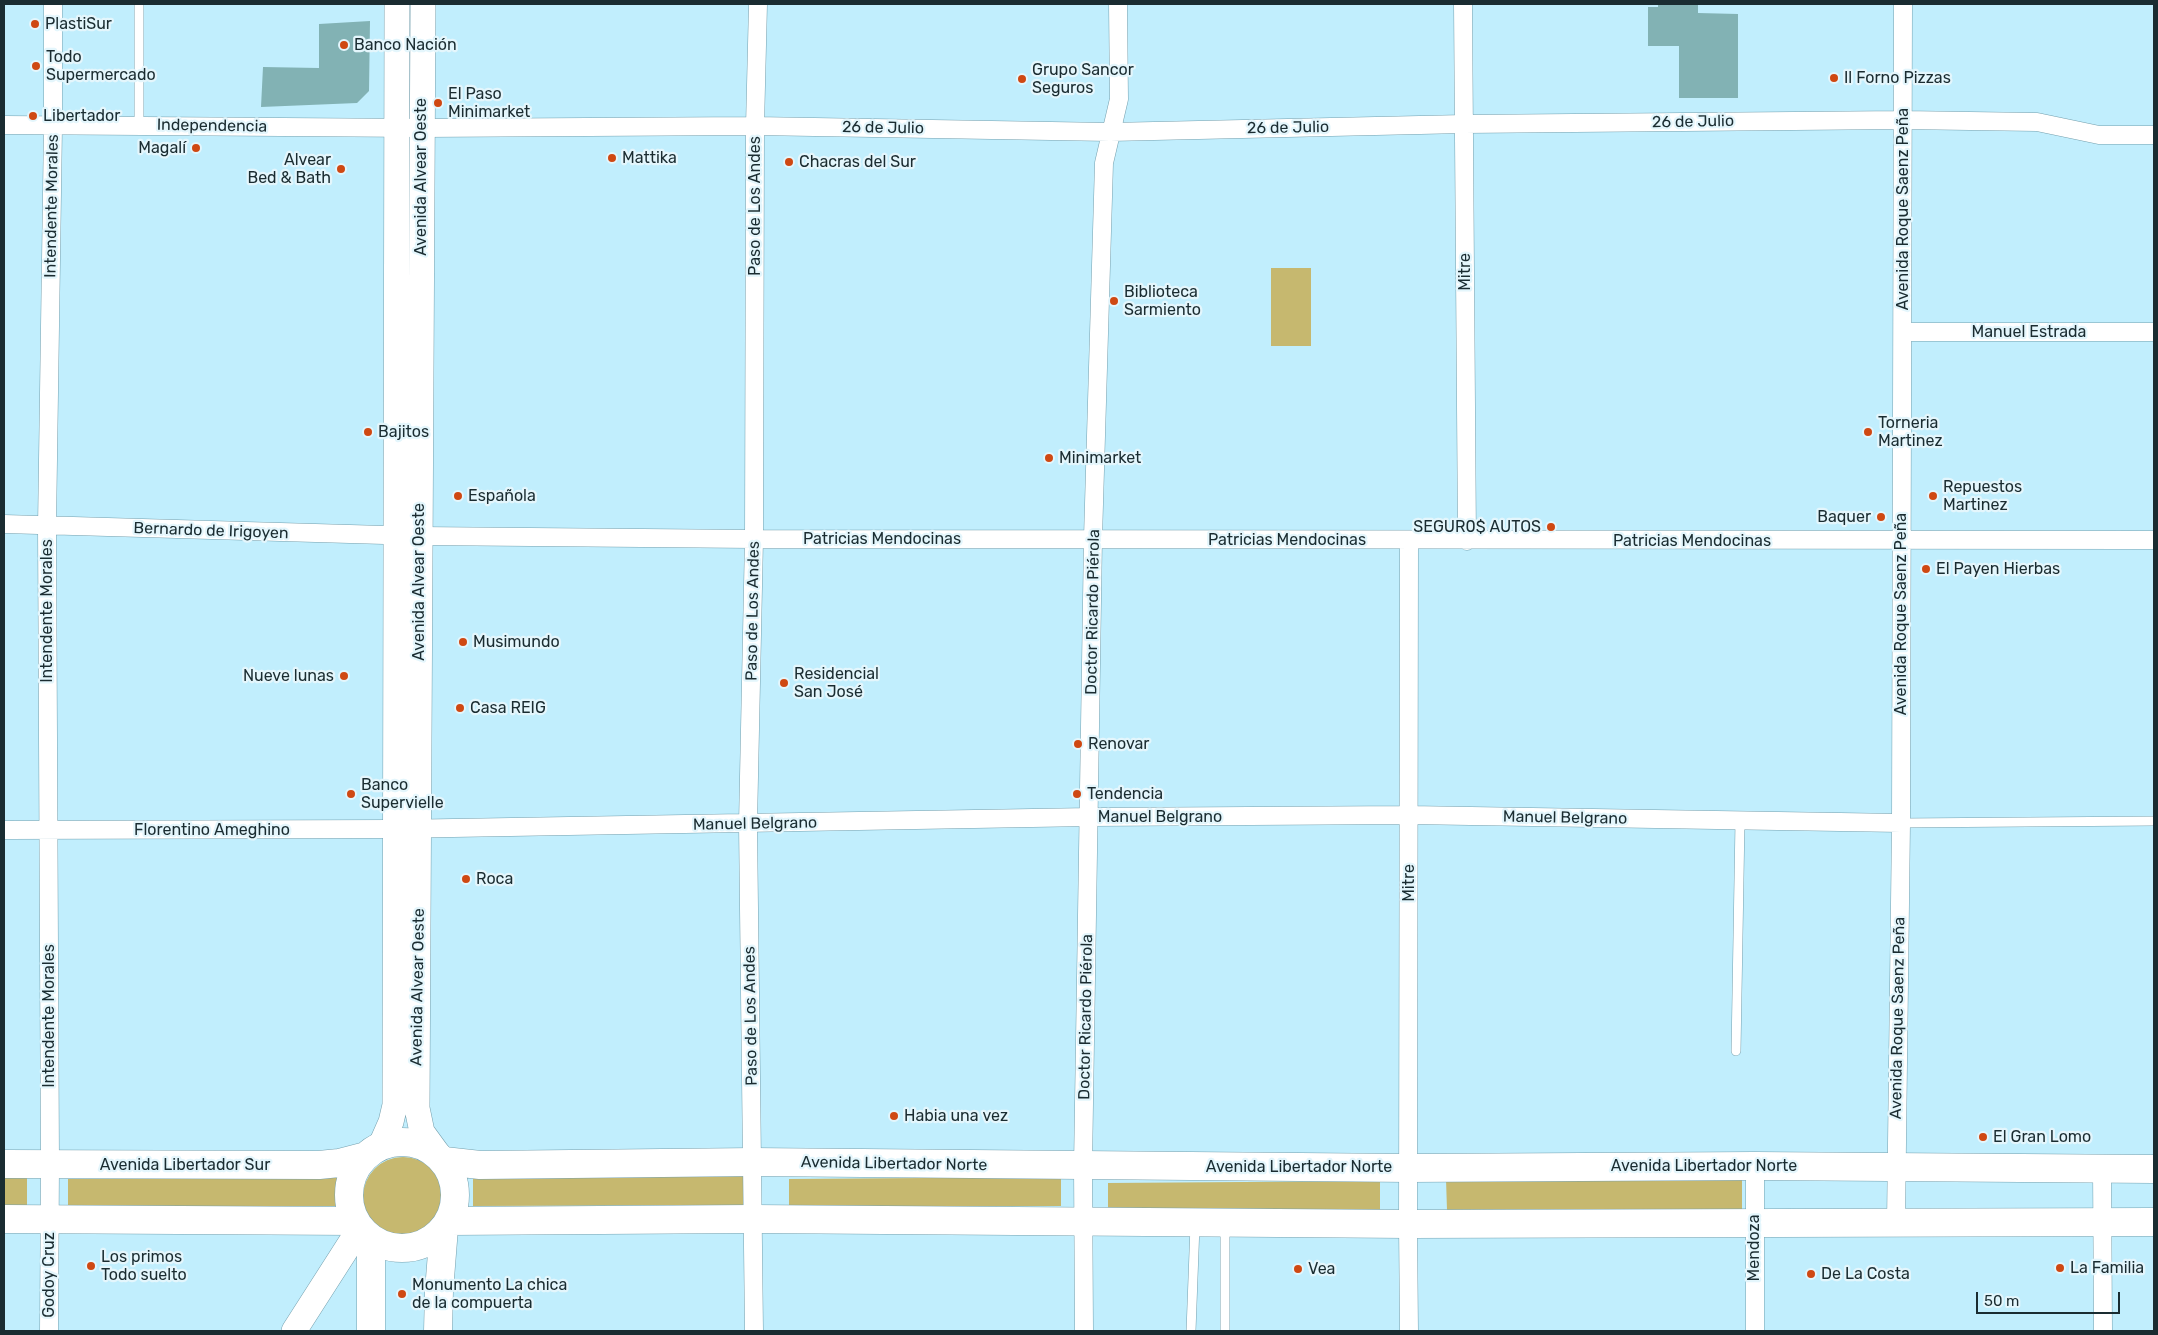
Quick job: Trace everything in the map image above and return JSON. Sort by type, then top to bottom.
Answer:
[{"type":"highway","points":[[371,1331],[362,1229],[350,1204],[350,1186],[355,1170],[373,1152],[398,1142],[420,1145],[441,1158],[450,1170],[455,1186],[455,1204],[446,1225],[439,1291],[438,1331]]},
{"type":"highway","name":"Avenida Libertador Sur","points":[[4,1164],[320,1165],[373,1152]]},
{"type":"highway","name":"Avenida Libertador Norte","points":[[441,1158],[480,1165],[753,1162],[1409,1168],[1755,1166],[2154,1168]]},
{"type":"highway","points":[[4,1219],[362,1229],[385,1246],[399,1249],[414,1248],[428,1242],[446,1225],[753,1219],[1408,1224],[2154,1222]]},
{"type":"main road","name":"Avenida Alvear Oeste","points":[[397,4],[396,128],[408,536],[420,828],[417,1108],[422,1132],[441,1158]]},
{"type":"main road","name":"Avenida Alvear Oeste","points":[[373,1152],[392,1122],[395,1105],[395,828],[408,536],[423,4]]},
{"type":"main road","points":[[294,1331],[362,1229]]},
{"type":"street","name":"Intendente Morales","points":[[50,1219],[47,526],[53,4]]},
{"type":"street","name":"Paso de Los Andes","points":[[754,1331],[748,824],[754,539],[755,126],[758,4]]},
{"type":"street","name":"Doctor Ricardo Piérola","points":[[1084,1331],[1083,1166],[1093,538],[1104,163],[1118,99],[1118,4]]},
{"type":"street","name":"Mitre","points":[[1463,4],[1466,541]]},
{"type":"street","name":"Avenida Roque Saenz Peña","points":[[1896,1223],[1901,823],[1903,4]]},
{"type":"street","name":"26 de Julio","points":[[421,128],[755,126],[1110,132],[1464,124],[1903,120],[2037,122],[2099,135],[2154,135]]},
{"type":"street","name":"Independencia","points":[[4,126],[139,125],[421,128]]},
{"type":"street","name":"Manuel Estrada","points":[[1903,332],[2154,332]]},
{"type":"street","name":"Bernardo de Irigoyen","points":[[4,524],[408,536]]},
{"type":"street","name":"Patricias Mendocinas","points":[[408,536],[1409,541],[2154,540]]},
{"type":"street","name":"Mitre","points":[[1409,541],[1409,1331]]},
{"type":"street","name":"Manuel Belgrano","points":[[420,828],[1409,815],[1901,823]]},
{"type":"street","name":"Florentino Ameghino","points":[[4,830],[420,828]]},
{"type":"street","name":"Mendoza","points":[[1754,1331],[1755,1166]]},
{"type":"street","points":[[2102,1168],[2103,1331]]},
{"type":"street","name":"Godoy Cruz","points":[[49,1331],[50,1219]]},
{"type":"lane","points":[[139,4],[139,125]]},
{"type":"lane","points":[[1736,1050],[1740,821]]},
{"type":"lane","points":[[1901,823],[2154,821]]},
{"type":"lane","points":[[1191,1331],[1196,1222]]},
{"type":"lane","points":[[1225,1222],[1225,1331]]},
{"type":"shaded area","points":[[1271,268],[1311,268],[1311,346],[1271,346]]},
{"type":"shaded area","points":[[403,1157],[418,1160],[431,1169],[440,1182],[443,1197],[440,1212],[431,1225],[418,1234],[403,1237],[388,1234],[375,1225],[366,1212],[363,1197],[366,1182],[375,1169],[388,1160]]},
{"type":"shaded area","points":[[745,1176],[745,1205],[473,1206],[473,1178]]},
{"type":"shaded area","points":[[340,1177],[340,1206],[68,1207],[68,1179]]},
{"type":"shaded area","points":[[1061,1177],[1061,1206],[789,1207],[789,1179]]},
{"type":"shaded area","points":[[4,1178],[27,1178],[27,1207],[4,1207]]},
{"type":"shaded area","points":[[1446,1179],[1742,1180],[1742,1209],[1447,1210]]},
{"type":"shaded area","points":[[1380,1181],[1380,1210],[1108,1212],[1108,1183]]},
{"type":"building","points":[[1658,4],[1698,4],[1698,13],[1738,14],[1738,98],[1679,98],[1679,46],[1648,46],[1648,7],[1658,7]]},
{"type":"building","name":"Banco Nación","points":[[370,21],[369,91],[357,103],[261,107],[263,67],[319,68],[319,24]]},
{"type":"place","name":"PlastiSur","points":[[35,24]]},
{"type":"place","name":"Banco Nación","points":[[344,45]]},
{"type":"place","name":"Todo Supermercado","points":[[36,66]]},
{"type":"place","name":"Il Forno Pizzas","points":[[1834,78]]},
{"type":"place","name":"Grupo Sancor Seguros","points":[[1022,79]]},
{"type":"place","name":"El Paso Minimarket","points":[[438,103]]},
{"type":"place","name":"Libertador","points":[[33,116]]},
{"type":"place","name":"Magalí","points":[[196,148]]},
{"type":"place","name":"Mattika","points":[[612,158]]},
{"type":"place","name":"Chacras del Sur","points":[[789,162]]},
{"type":"place","name":"Alvear Bed & Bath","points":[[341,169]]},
{"type":"place","name":"Biblioteca Sarmiento","points":[[1114,301]]},
{"type":"place","name":"Bajitos","points":[[368,432]]},
{"type":"place","name":"Torneria Martinez","points":[[1868,432]]},
{"type":"place","name":"Minimarket","points":[[1049,458]]},
{"type":"place","name":"Española","points":[[458,496]]},
{"type":"place","name":"Repuestos Martinez","points":[[1933,496]]},
{"type":"place","name":"Baquer","points":[[1881,517]]},
{"type":"place","name":"SEGUR0$ AUTOS","points":[[1551,527]]},
{"type":"place","name":"El Payen Hierbas","points":[[1926,569]]},
{"type":"place","name":"Musimundo","points":[[463,642]]},
{"type":"place","name":"Nueve lunas","points":[[344,676]]},
{"type":"place","name":"Residencial San José","points":[[784,683]]},
{"type":"place","name":"Casa REIG","points":[[460,708]]},
{"type":"place","name":"Renovar","points":[[1078,744]]},
{"type":"place","name":"Banco Supervielle","points":[[351,794]]},
{"type":"place","name":"Tendencia","points":[[1077,794]]},
{"type":"place","name":"Roca","points":[[466,879]]},
{"type":"place","name":"Habia una vez","points":[[894,1116]]},
{"type":"place","name":"El Gran Lomo","points":[[1983,1137]]},
{"type":"place","name":"Los primos Todo suelto","points":[[91,1266]]},
{"type":"place","name":"La Familia","points":[[2060,1268]]},
{"type":"place","name":"Vea","points":[[1298,1269]]},
{"type":"place","name":"De La Costa","points":[[1811,1274]]},
{"type":"place","name":"Monumento La chica de la compuerta","points":[[402,1294]]}]
